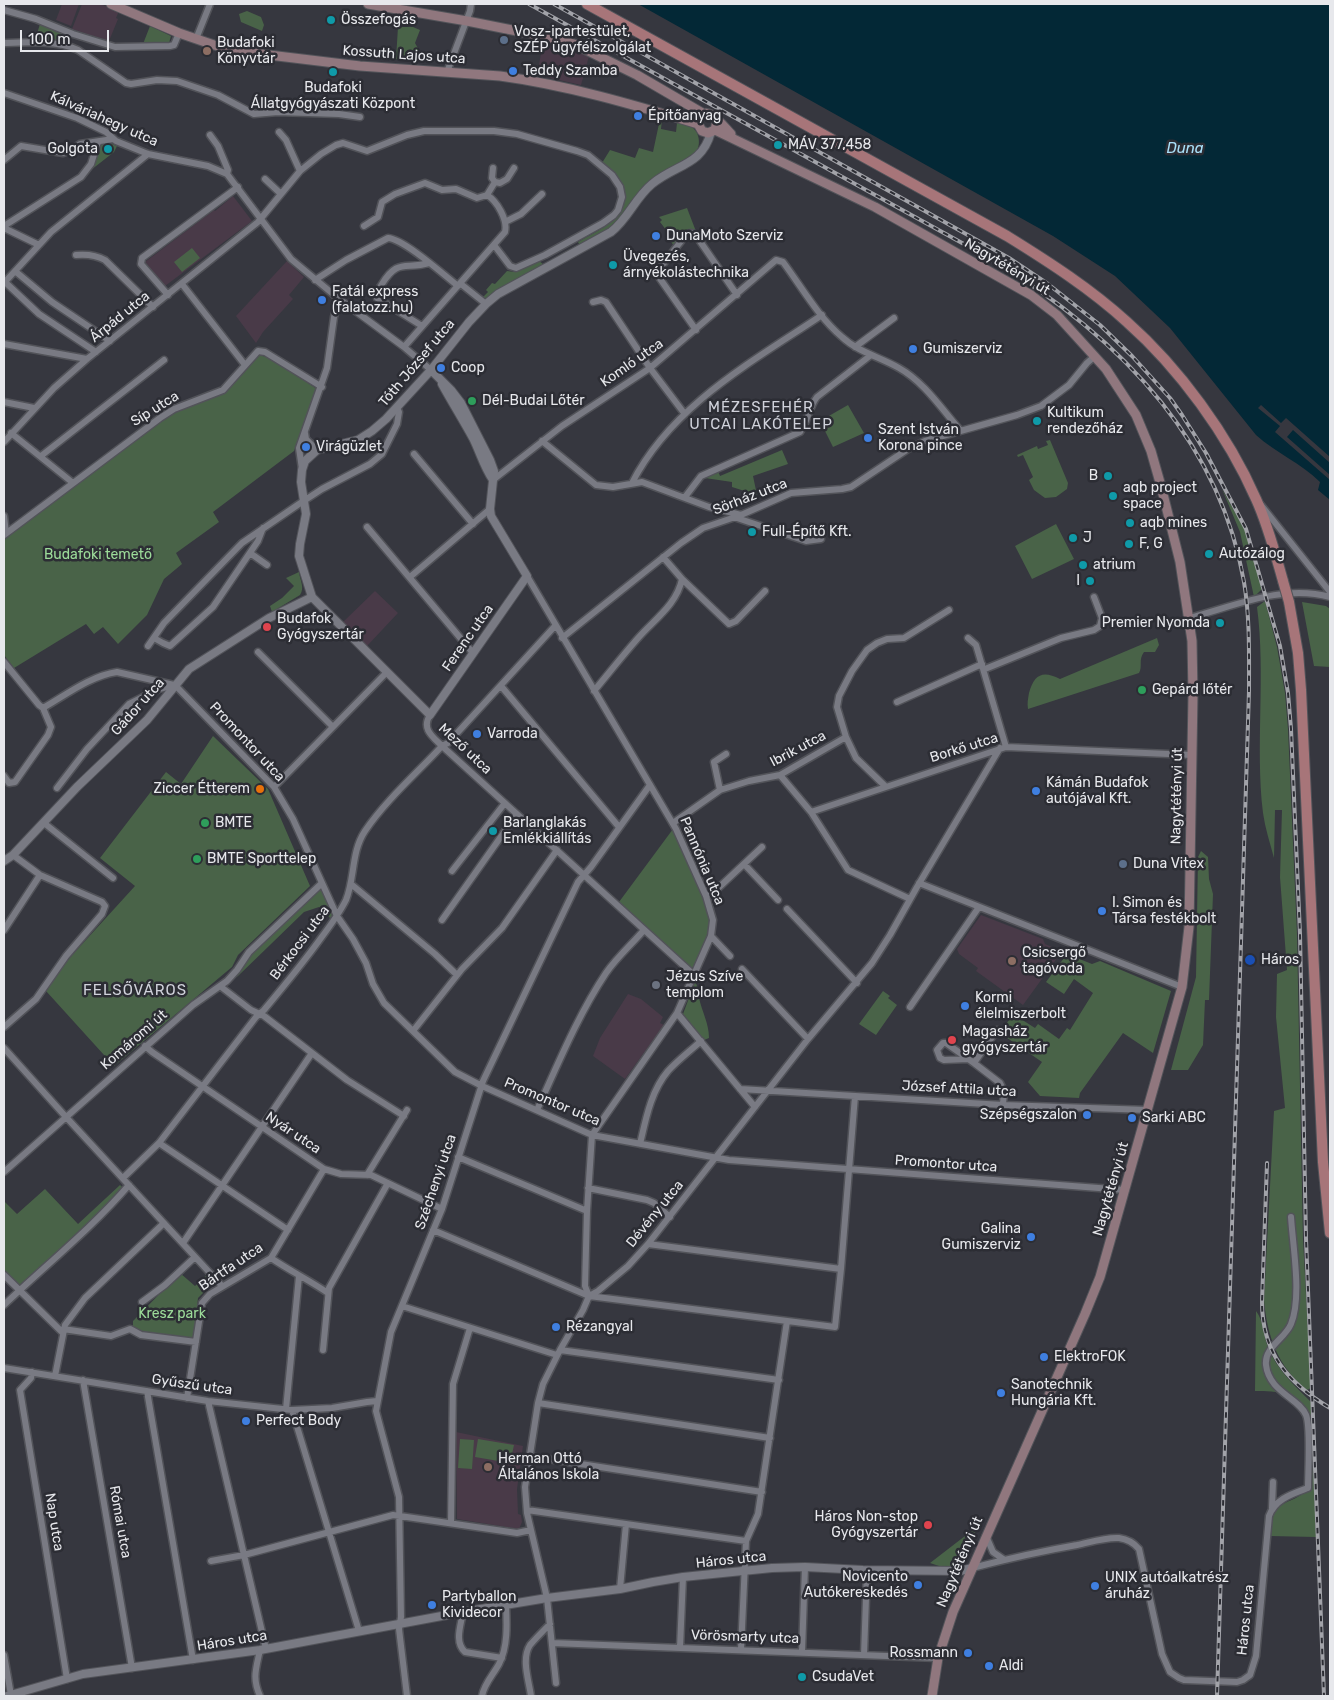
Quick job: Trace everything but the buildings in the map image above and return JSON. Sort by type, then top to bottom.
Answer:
[{"type":"main road","name":"Kossuth Lajos utca","points":[[111,4],[179,33],[222,48],[256,54],[360,66],[500,76],[540,82],[707,124]]},
{"type":"main road","points":[[368,4],[467,21],[574,44],[637,75],[684,102],[707,124]]},
{"type":"main road","points":[[587,4],[1007,236],[1060,270],[1128,322],[1159,354],[1191,392],[1227,446],[1255,497],[1267,525],[1289,602],[1298,653],[1322,1162],[1330,1233]]},
{"type":"main road","name":"Nagytétényi út","points":[[707,124],[780,162],[868,203],[1016,286],[1031,295],[1057,316],[1095,356],[1119,386],[1142,428],[1161,486],[1180,562],[1189,618],[1193,653],[1189,927],[1182,988],[1094,1292],[972,1568],[943,1639],[932,1696]]},
{"type":"street","points":[[196,39],[210,4]]},
{"type":"street","points":[[447,72],[467,21],[471,4]]},
{"type":"street","points":[[4,10],[36,19],[107,45],[125,48],[174,45],[179,33]]},
{"type":"street","points":[[69,47],[73,34]]},
{"type":"street","points":[[4,43],[32,42],[69,47],[78,50],[126,83],[157,80],[177,81],[218,95],[254,114],[287,112],[339,114],[360,118]]},
{"type":"street","name":"Kálváriahegy utca","points":[[4,93],[77,118],[106,132],[113,138],[148,154],[208,166],[227,174],[291,259],[314,280],[404,347],[431,370]]},
{"type":"street","name":"Tóth József utca","points":[[317,450],[358,440],[372,431],[397,408],[486,304],[505,290],[611,232],[623,221],[646,189],[672,170],[694,160],[703,150],[707,124]]},
{"type":"street","name":"Árpád utca","points":[[4,442],[54,388],[260,219],[300,171],[336,145],[343,144],[367,151],[407,135],[424,131],[494,131],[517,134],[577,151],[588,156],[607,171],[620,187],[622,197],[618,210],[603,223],[545,255]]},
{"type":"street","points":[[279,132],[286,140],[300,171]]},
{"type":"street","points":[[210,135],[218,146],[228,170],[227,174]]},
{"type":"street","points":[[4,160],[21,146],[63,153],[80,144],[113,138]]},
{"type":"street","points":[[39,245],[4,227],[81,177],[91,164],[98,142]]},
{"type":"street","points":[[96,352],[39,314],[4,282],[51,232],[148,154]]},
{"type":"street","points":[[493,168],[492,178],[495,182]]},
{"type":"street","points":[[495,182],[500,183],[507,179],[514,168]]},
{"type":"street","points":[[265,179],[281,194]]},
{"type":"street","points":[[364,226],[378,217],[382,202],[395,194],[425,183],[442,190],[456,189],[477,198],[487,195],[495,182]]},
{"type":"street","points":[[168,295],[141,264],[142,258],[238,187]]},
{"type":"street","points":[[506,222],[521,214],[542,194]]},
{"type":"street","points":[[404,347],[505,232],[506,222],[492,198],[487,195]]},
{"type":"street","points":[[696,330],[656,273],[686,234],[695,234],[737,295]]},
{"type":"street","points":[[314,280],[346,260],[388,238],[392,238],[409,247],[486,304]]},
{"type":"street","points":[[494,246],[512,268],[545,255],[551,266]]},
{"type":"street","points":[[76,255],[93,256],[105,260],[152,307]]},
{"type":"street","name":"Komló utca","points":[[493,480],[562,426],[650,368],[776,260],[783,262],[822,316]]},
{"type":"street","points":[[422,326],[377,298],[376,292],[388,274],[396,268],[404,265],[420,266],[429,263]]},
{"type":"street","points":[[15,271],[52,302],[110,341]]},
{"type":"street","points":[[182,284],[245,365]]},
{"type":"street","points":[[302,470],[299,448],[328,368],[334,317],[339,299]]},
{"type":"street","points":[[593,302],[601,300],[606,302],[650,368],[684,413]]},
{"type":"street","points":[[632,483],[638,471],[684,413],[728,378],[822,316],[839,335],[855,346],[912,376],[960,430]]},
{"type":"street","points":[[855,346],[894,318]]},
{"type":"street","points":[[4,344],[87,359]]},
{"type":"street","name":"Síp utca","points":[[5,534],[160,418],[181,406],[223,390],[254,353],[261,350],[322,387]]},
{"type":"street","points":[[685,497],[701,476],[800,432],[817,397],[871,355]]},
{"type":"street","name":"Sörház utca","points":[[562,638],[663,557],[703,528],[738,516],[791,493],[851,487],[908,449],[925,441],[1017,415],[1041,406],[1069,385],[1095,356]]},
{"type":"street","points":[[40,456],[164,360]]},
{"type":"street","points":[[431,370],[440,380],[465,422],[493,480]]},
{"type":"street","points":[[4,402],[34,408]]},
{"type":"street","points":[[148,646],[169,618],[242,543],[303,501],[370,464],[382,454],[397,424],[399,412],[397,408]]},
{"type":"street","points":[[11,433],[74,483]]},
{"type":"street","points":[[302,470],[306,461],[317,450],[306,438],[305,434]]},
{"type":"street","points":[[542,441],[596,485],[613,487],[638,481],[650,483],[709,507],[806,541],[821,539]]},
{"type":"street","points":[[414,454],[473,524]]},
{"type":"street","name":"Mező utca","points":[[302,470],[301,482],[306,514],[300,544],[300,556],[312,597],[430,715],[426,724],[426,730],[442,746],[694,975]]},
{"type":"street","name":"Pannónia utca","points":[[493,480],[491,516],[673,823],[706,896],[713,920],[711,936],[677,1014],[592,1135]]},
{"type":"street","points":[[1255,497],[1330,592]]},
{"type":"street","points":[[410,577],[490,509]]},
{"type":"street","points":[[4,516],[5,534]]},
{"type":"street","points":[[367,527],[473,654]]},
{"type":"street","points":[[154,638],[170,646],[213,607],[258,542],[263,528]]},
{"type":"street","points":[[250,553],[267,565]]},
{"type":"street","points":[[663,557],[682,579],[728,624],[736,621],[765,591]]},
{"type":"street","name":"Ferenc utca","points":[[430,715],[526,576]]},
{"type":"street","points":[[594,691],[639,637],[668,608],[679,589],[682,579]]},
{"type":"street","points":[[1189,618],[1231,605],[1278,594],[1306,593],[1330,597]]},
{"type":"street","name":"Gádor utca","points":[[4,861],[14,855],[77,787],[147,720],[184,674],[195,664],[269,618],[312,597]]},
{"type":"street","points":[[897,702],[1061,638],[1094,630],[1100,626],[1102,618],[1094,597]]},
{"type":"street","name":"Ibrik utca","points":[[673,823],[720,790],[749,781],[780,775],[846,737],[837,703],[852,671],[867,650],[877,643],[888,639],[904,638],[949,610]]},
{"type":"street","name":"Bérkocsi utca","points":[[123,1178],[159,1143],[202,1086],[296,971],[337,916],[351,884],[356,851],[364,832],[374,818],[442,746],[448,743],[555,626]]},
{"type":"street","points":[[968,638],[976,645],[1003,747]]},
{"type":"street","points":[[258,652],[333,727]]},
{"type":"street","points":[[4,662],[43,708],[51,726],[48,735],[15,782],[9,783],[4,776]]},
{"type":"street","points":[[43,708],[108,673],[117,672],[175,685]]},
{"type":"street","points":[[274,787],[387,672]]},
{"type":"street","points":[[57,788],[87,749],[129,704],[175,685]]},
{"type":"street","name":"Promontor utca","points":[[175,685],[274,787],[293,819],[337,916],[353,939],[366,963],[373,984],[384,1003],[455,1072],[592,1135],[729,1160],[1125,1190]]},
{"type":"street","points":[[501,686],[620,828]]},
{"type":"street","points":[[846,737],[856,758],[885,786]]},
{"type":"street","name":"Borkő utca","points":[[811,812],[1003,747],[1192,755]]},
{"type":"street","name":"Dévény utca","points":[[556,1683],[547,1598],[527,1510],[525,1487],[538,1403],[543,1384],[589,1296],[598,1291],[628,1266],[648,1244],[808,1039],[856,983],[890,935],[1003,747]]},
{"type":"street","points":[[720,790],[714,762],[726,754]]},
{"type":"street","points":[[780,775],[811,812],[848,870],[910,899]]},
{"type":"street","name":"Széchenyi utca","points":[[407,1696],[399,1623],[401,1617],[399,1497],[377,1419],[376,1401],[391,1332],[442,1209],[483,1081],[578,882],[620,828],[650,785]]},
{"type":"street","points":[[452,872],[505,803]]},
{"type":"street","points":[[442,920],[517,814]]},
{"type":"street","points":[[44,823],[113,878]]},
{"type":"street","points":[[706,896],[714,892],[762,847]]},
{"type":"street","points":[[413,1031],[457,975],[502,928],[557,850]]},
{"type":"street","points":[[4,1027],[36,999],[66,956],[104,910],[105,906],[102,902],[40,875],[14,855]]},
{"type":"street","points":[[744,864],[778,900]]},
{"type":"street","points":[[4,930],[40,875]]},
{"type":"street","name":"Komáromi út","points":[[4,1172],[145,1046],[238,970],[250,952],[322,883]]},
{"type":"street","points":[[351,884],[435,954],[457,975]]},
{"type":"street","points":[[919,884],[1182,988]]},
{"type":"street","points":[[910,1006],[979,907]]},
{"type":"street","points":[[787,909],[856,983]]},
{"type":"street","points":[[537,1110],[582,1015],[603,979],[644,930]]},
{"type":"street","points":[[711,936],[730,956]]},
{"type":"street","points":[[742,969],[808,1039]]},
{"type":"street","points":[[220,986],[347,1080],[406,1113],[367,1175]]},
{"type":"street","points":[[677,1014],[755,1108]]},
{"type":"street","points":[[997,1030],[971,1061],[1000,1083],[1004,1091],[1003,1105]]},
{"type":"street","points":[[640,1144],[647,1111],[659,1084],[668,1071],[701,1041]]},
{"type":"street","name":"Nyár utca","points":[[145,1046],[324,1169],[341,1174],[371,1175],[442,1209]]},
{"type":"street","points":[[4,1048],[222,1286]]},
{"type":"street","points":[[183,1243],[312,1053]]},
{"type":"street","name":"József Attila utca","points":[[740,1089],[1003,1105],[1148,1110]]},
{"type":"street","points":[[433,1230],[589,1296],[835,1327],[855,1096]]},
{"type":"street","points":[[589,1296],[585,1286],[588,1188],[592,1135]]},
{"type":"street","points":[[159,1143],[288,1230]]},
{"type":"street","points":[[458,1157],[587,1211]]},
{"type":"street","name":"Bártfa utca","points":[[187,1398],[202,1303],[210,1294],[222,1286],[271,1258],[324,1169]]},
{"type":"street","points":[[324,1350],[329,1288],[388,1183]]},
{"type":"street","points":[[4,1305],[58,1257],[129,1185]]},
{"type":"street","points":[[588,1188],[648,1200],[670,1217]]},
{"type":"street","points":[[1272,1509],[1281,1500],[1308,1488],[1308,1423],[1303,1410],[1281,1392],[1268,1372],[1266,1364],[1271,1348],[1290,1326],[1296,1311],[1297,1294],[1291,1218]]},
{"type":"street","points":[[55,1376],[63,1330],[85,1298],[164,1223]]},
{"type":"street","points":[[648,1244],[841,1270]]},
{"type":"street","points":[[142,1302],[165,1285],[195,1256]]},
{"type":"street","points":[[271,1258],[299,1276],[307,1278],[328,1293]]},
{"type":"street","points":[[4,1275],[63,1330],[111,1336],[130,1329],[141,1335],[196,1342]]},
{"type":"street","points":[[299,1276],[289,1410],[330,1533],[359,1631]]},
{"type":"street","points":[[402,1306],[558,1353],[778,1380]]},
{"type":"street","points":[[741,1650],[746,1541],[758,1514],[788,1321]]},
{"type":"street","points":[[451,1523],[453,1384],[470,1328]]},
{"type":"street","name":"Gyűszű utca","points":[[4,1368],[187,1398],[289,1410],[332,1408],[376,1401]]},
{"type":"street","name":"Nap utca","points":[[32,1372],[31,1378],[20,1390],[67,1679]]},
{"type":"street","name":"Római utca","points":[[83,1380],[132,1668]]},
{"type":"street","points":[[147,1391],[193,1660]]},
{"type":"street","points":[[208,1401],[244,1555],[263,1650],[255,1673],[255,1685],[260,1696]]},
{"type":"street","points":[[538,1403],[770,1438]]},
{"type":"street","points":[[529,1456],[762,1492]]},
{"type":"street","name":"Háros utca","points":[[9,1696],[22,1694],[67,1679],[108,1670],[263,1650],[399,1623],[547,1598],[620,1590],[653,1582],[745,1571],[805,1567],[960,1571],[1003,1559],[1112,1538],[1129,1541],[1139,1549],[1162,1654],[1170,1672],[1184,1680],[1237,1682],[1250,1675],[1254,1663],[1267,1523],[1272,1509],[1273,1482]]},
{"type":"street","points":[[527,1510],[746,1541]]},
{"type":"street","points":[[211,1561],[244,1555],[393,1515],[517,1533],[531,1530]]},
{"type":"street","points":[[620,1590],[626,1524]]},
{"type":"street","points":[[986,1536],[992,1552],[1003,1559]]},
{"type":"street","points":[[802,1652],[805,1567]]},
{"type":"street","points":[[864,1655],[867,1570]]},
{"type":"street","points":[[680,1648],[683,1578]]},
{"type":"street","points":[[482,1696],[486,1684],[502,1658],[506,1637],[506,1605]]},
{"type":"street","points":[[463,1612],[458,1639],[462,1649],[465,1652],[502,1658]]},
{"type":"street","points":[[531,1696],[526,1661],[527,1653],[530,1645],[550,1624]]},
{"type":"street","name":"Vörösmarty utca","points":[[552,1643],[938,1658]]},
{"type":"street","points":[[4,1655],[9,1696]]},
{"type":"shaded area","points":[[62,4],[79,4],[71,26],[56,20]]},
{"type":"shaded area","points":[[82,4],[100,4],[119,11],[116,18],[118,19],[109,41],[72,29]]},
{"type":"shaded area","points":[[543,43],[589,56],[581,85],[537,75]]},
{"type":"shaded area","points":[[233,196],[252,221],[165,286],[145,262]]},
{"type":"shaded area","points":[[287,261],[304,277],[289,295],[293,299],[263,332],[256,343],[236,316]]},
{"type":"shaded area","points":[[375,591],[398,613],[367,646],[343,622]]},
{"type":"shaded area","name":"Csicsergő tagóvoda","points":[[981,915],[1043,939],[1045,944],[1059,950],[1060,954],[1023,1005],[976,971],[978,968],[959,954],[957,949]]},
{"type":"shaded area","points":[[628,994],[641,999],[663,1017],[660,1023],[664,1025],[625,1079],[593,1056],[600,1038]]},
{"type":"shaded area","name":"Herman Ottó Általános Iskola","points":[[456,1432],[523,1446],[517,1489],[518,1514],[521,1515],[522,1522],[519,1529],[457,1519]]},
{"type":"green space","points":[[247,11],[261,17],[264,25],[262,31],[241,22],[239,14]]},
{"type":"green space","points":[[40,24],[64,34],[64,41],[35,40]]},
{"type":"green space","points":[[150,26],[171,36],[169,43],[143,44]]},
{"type":"green space","points":[[398,27],[413,27],[420,30],[415,43],[420,52],[416,62],[396,59]]},
{"type":"green space","points":[[660,119],[662,119],[661,129],[676,132],[677,123],[693,128],[699,138],[699,146],[696,152],[651,181],[634,198],[624,216],[613,229],[555,261],[554,258],[603,228],[615,217],[622,202],[624,192],[602,163],[610,150],[635,158],[639,148],[653,152]]},
{"type":"green space","points":[[107,142],[117,146],[114,152],[91,170],[101,144]]},
{"type":"green space","points":[[687,208],[697,234],[688,231],[681,236],[674,246],[669,239],[670,235],[660,222],[662,220],[659,217]]},
{"type":"green space","points":[[192,248],[200,258],[182,272],[174,262]]},
{"type":"green space","points":[[539,261],[543,264],[538,269],[485,301],[482,298],[488,292],[486,290],[492,283],[495,284],[507,271],[515,272]]},
{"type":"green space","name":"Budafoki temető","points":[[256,354],[270,358],[317,389],[294,451],[213,512],[219,522],[176,553],[182,564],[164,579],[147,615],[118,644],[103,627],[94,634],[86,624],[14,668],[4,655],[4,539],[166,418],[175,412],[211,398]]},
{"type":"green space","points":[[848,405],[864,433],[833,447],[820,421]]},
{"type":"green space","points":[[1050,440],[1068,483],[1067,489],[1056,497],[1045,498],[1034,490],[1029,480],[1033,477],[1023,455],[1018,457],[1017,455],[1037,446],[1038,449],[1048,445],[1046,441]]},
{"type":"green space","points":[[782,450],[788,464],[753,476],[757,495],[732,487],[732,482],[705,478],[705,476],[718,471],[720,476]]},
{"type":"green space","points":[[1222,489],[1245,530],[1262,589],[1254,597],[1240,532]]},
{"type":"green space","points":[[1056,524],[1074,559],[1032,579],[1015,546]]},
{"type":"green space","points":[[299,572],[302,587],[300,595],[272,612],[270,606],[282,598],[294,586],[286,578]]},
{"type":"green space","points":[[1265,601],[1277,647],[1285,693],[1288,729],[1297,934],[1303,1239],[1311,1388],[1307,1390],[1281,1361],[1271,1338],[1264,1300],[1274,1111],[1285,1108],[1276,1017],[1277,974],[1287,970],[1280,877],[1282,810],[1275,810],[1274,858],[1264,819],[1261,787],[1261,658],[1257,607]]},
{"type":"green space","points":[[1302,602],[1326,606],[1330,609],[1330,667],[1314,666]]},
{"type":"green space","points":[[1157,638],[1159,645],[1155,652],[1144,652],[1142,655],[1139,673],[1028,709],[1031,687],[1040,676],[1044,674],[1060,679]]},
{"type":"green space","name":"BMTE","points":[[213,736],[268,789],[310,886],[238,955],[232,967],[114,1066],[46,991],[64,964],[135,886],[100,858],[166,772],[181,784]]},
{"type":"green space","points":[[673,829],[701,891],[709,915],[708,935],[692,968],[619,902]]},
{"type":"green space","points":[[1201,851],[1208,857],[1209,879],[1213,894],[1209,1000],[1205,1000],[1203,1045],[1188,1070],[1171,1070],[1196,977],[1198,857]]},
{"type":"green space","points":[[321,889],[333,915],[330,918],[319,907],[304,912],[237,977],[247,960],[283,921],[314,892]]},
{"type":"green space","points":[[1067,954],[1092,964],[1100,961],[1171,991],[1153,1053],[1123,1033],[1080,1093],[1079,1098],[1040,1096],[1028,1082],[1042,1062],[1000,1033],[1013,1014],[1035,1028],[1038,1024],[1059,1039],[1067,1028],[1070,1030],[1093,993],[1074,979],[1064,994],[1046,982]]},
{"type":"green space","points":[[695,982],[709,1033],[709,1038],[704,1040],[683,1014]]},
{"type":"green space","points":[[883,991],[897,1005],[876,1035],[859,1024]]},
{"type":"green space","points":[[120,1185],[122,1187],[114,1200],[21,1286],[18,1287],[4,1272],[4,1201],[17,1214],[45,1189],[78,1224]]},
{"type":"green space","name":"Kresz park","points":[[180,1273],[195,1286],[207,1275],[214,1282],[198,1298],[194,1337],[162,1337],[147,1334],[133,1328],[133,1321]]},
{"type":"green space","points":[[1256,1311],[1261,1319],[1266,1342],[1276,1363],[1286,1377],[1311,1402],[1316,1537],[1270,1536],[1272,1522],[1279,1507],[1297,1498],[1311,1485],[1309,1415],[1305,1407],[1294,1397],[1287,1394],[1255,1391]]},
{"type":"green space","points":[[460,1439],[474,1440],[472,1469],[458,1468]]},
{"type":"green space","points":[[478,1439],[514,1445],[510,1463],[475,1457]]},
{"type":"green space","points":[[978,1526],[961,1566],[939,1566],[930,1563]]},
{"type":"water","name":"Duna","points":[[638,4],[1330,4],[1330,500],[1318,490],[1320,482],[1313,475],[1256,435],[1170,328],[1115,276],[1053,236]]},
{"type":"pier","points":[[1261,405],[1281,423],[1286,418],[1330,457],[1330,463],[1293,430],[1287,437],[1330,475],[1330,480],[1275,432],[1280,426],[1258,408]]},
{"type":"railway","points":[[529,4],[982,254],[1028,283],[1072,315],[1113,350],[1150,389],[1183,432],[1210,478],[1230,528],[1244,582],[1249,636],[1249,691],[1217,1696]]},
{"type":"railway","points":[[554,4],[1009,258],[1048,284],[1100,325],[1132,356],[1170,398],[1206,453],[1246,529],[1280,646],[1288,693],[1291,729],[1300,934],[1306,1239],[1324,1696]]},
{"type":"railway","points":[[1267,1163],[1262,1302],[1263,1320],[1267,1337],[1280,1365],[1290,1377],[1330,1408]]},
{"type":"place","name":"Összefogás","points":[[331,20]]},
{"type":"place","name":"Vosz-ipartestület, SZÉP ügyfélszolgálat","points":[[504,40]]},
{"type":"place","name":"Budafoki Könyvtár","points":[[207,51]]},
{"type":"place","name":"Teddy Szamba","points":[[513,71]]},
{"type":"place","name":"Budafoki Állatgyógyászati Központ","points":[[333,72]]},
{"type":"place","name":"Építőanyag","points":[[638,116]]},
{"type":"place","name":"MÁV 377,458","points":[[778,145]]},
{"type":"place","name":"Golgota","points":[[108,149]]},
{"type":"place","name":"DunaMoto Szerviz","points":[[656,236]]},
{"type":"place","name":"Üvegezés, árnyékolástechnika","points":[[613,265]]},
{"type":"place","name":"Fatál express (falatozz.hu)","points":[[322,300]]},
{"type":"place","name":"Gumiszerviz","points":[[913,349]]},
{"type":"place","name":"Coop","points":[[441,368]]},
{"type":"place","name":"Dél-Budai Lőtér","points":[[472,401]]},
{"type":"place","name":"Kultikum rendezőház","points":[[1037,421]]},
{"type":"place","name":"Szent István Korona pince","points":[[868,438]]},
{"type":"place","name":"Virágüzlet","points":[[306,447]]},
{"type":"place","name":"B","points":[[1108,476]]},
{"type":"place","name":"aqb project space","points":[[1113,496]]},
{"type":"place","name":"aqb mines","points":[[1130,523]]},
{"type":"place","name":"Full-Építő Kft.","points":[[752,532]]},
{"type":"place","name":"J","points":[[1073,538]]},
{"type":"place","name":"F, G","points":[[1129,544]]},
{"type":"place","name":"Autózálog","points":[[1209,554]]},
{"type":"place","name":"atrium","points":[[1083,565]]},
{"type":"place","name":"I","points":[[1090,581]]},
{"type":"place","name":"Premier Nyomda","points":[[1220,623]]},
{"type":"place","name":"Budafok Gyógyszertár","points":[[267,627]]},
{"type":"place","name":"Gepárd lőtér","points":[[1142,690]]},
{"type":"place","name":"Varroda","points":[[477,734]]},
{"type":"place","name":"Ziccer Étterem","points":[[260,789]]},
{"type":"place","name":"Kámán Budafok autójával Kft.","points":[[1036,791]]},
{"type":"place","name":"BMTE","points":[[205,823]]},
{"type":"place","name":"Barlanglakás Emlékkiállítás","points":[[493,831]]},
{"type":"place","name":"BMTE Sporttelep","points":[[197,859]]},
{"type":"place","name":"Duna Vitex","points":[[1123,864]]},
{"type":"place","name":"I. Simon és Társa festékbolt","points":[[1102,911]]},
{"type":"place","name":"Háros","points":[[1250,960]]},
{"type":"place","name":"Csicsergő tagóvoda","points":[[1012,961]]},
{"type":"place","name":"Jézus Szíve templom","points":[[656,985]]},
{"type":"place","name":"Kormi élelmiszerbolt","points":[[965,1006]]},
{"type":"place","name":"Magasház gyógyszertár","points":[[952,1040]]},
{"type":"place","name":"Szépségszalon","points":[[1087,1115]]},
{"type":"place","name":"Sarki ABC","points":[[1132,1118]]},
{"type":"place","name":"Galina Gumiszerviz","points":[[1031,1237]]},
{"type":"place","name":"Rézangyal","points":[[556,1327]]},
{"type":"place","name":"ElektroFOK","points":[[1044,1357]]},
{"type":"place","name":"Sanotechnik Hungária Kft.","points":[[1001,1393]]},
{"type":"place","name":"Perfect Body","points":[[246,1421]]},
{"type":"place","name":"Herman Ottó Általános Iskola","points":[[488,1467]]},
{"type":"place","name":"Háros Non-stop Gyógyszertár","points":[[928,1525]]},
{"type":"place","name":"Novicento Autókereskedés","points":[[918,1585]]},
{"type":"place","name":"UNIX autóalkatrész áruház","points":[[1095,1586]]},
{"type":"place","name":"Partyballon Kividecor","points":[[432,1605]]},
{"type":"place","name":"Rossmann","points":[[968,1653]]},
{"type":"place","name":"Aldi","points":[[989,1666]]},
{"type":"place","name":"CsudaVet","points":[[802,1677]]},
{"type":"district","name":"MÉZESFEHÉR UTCAI LAKÓTELEP","points":[[761,416]]},
{"type":"district","name":"FELSŐVÁROS","points":[[135,991]]}]
